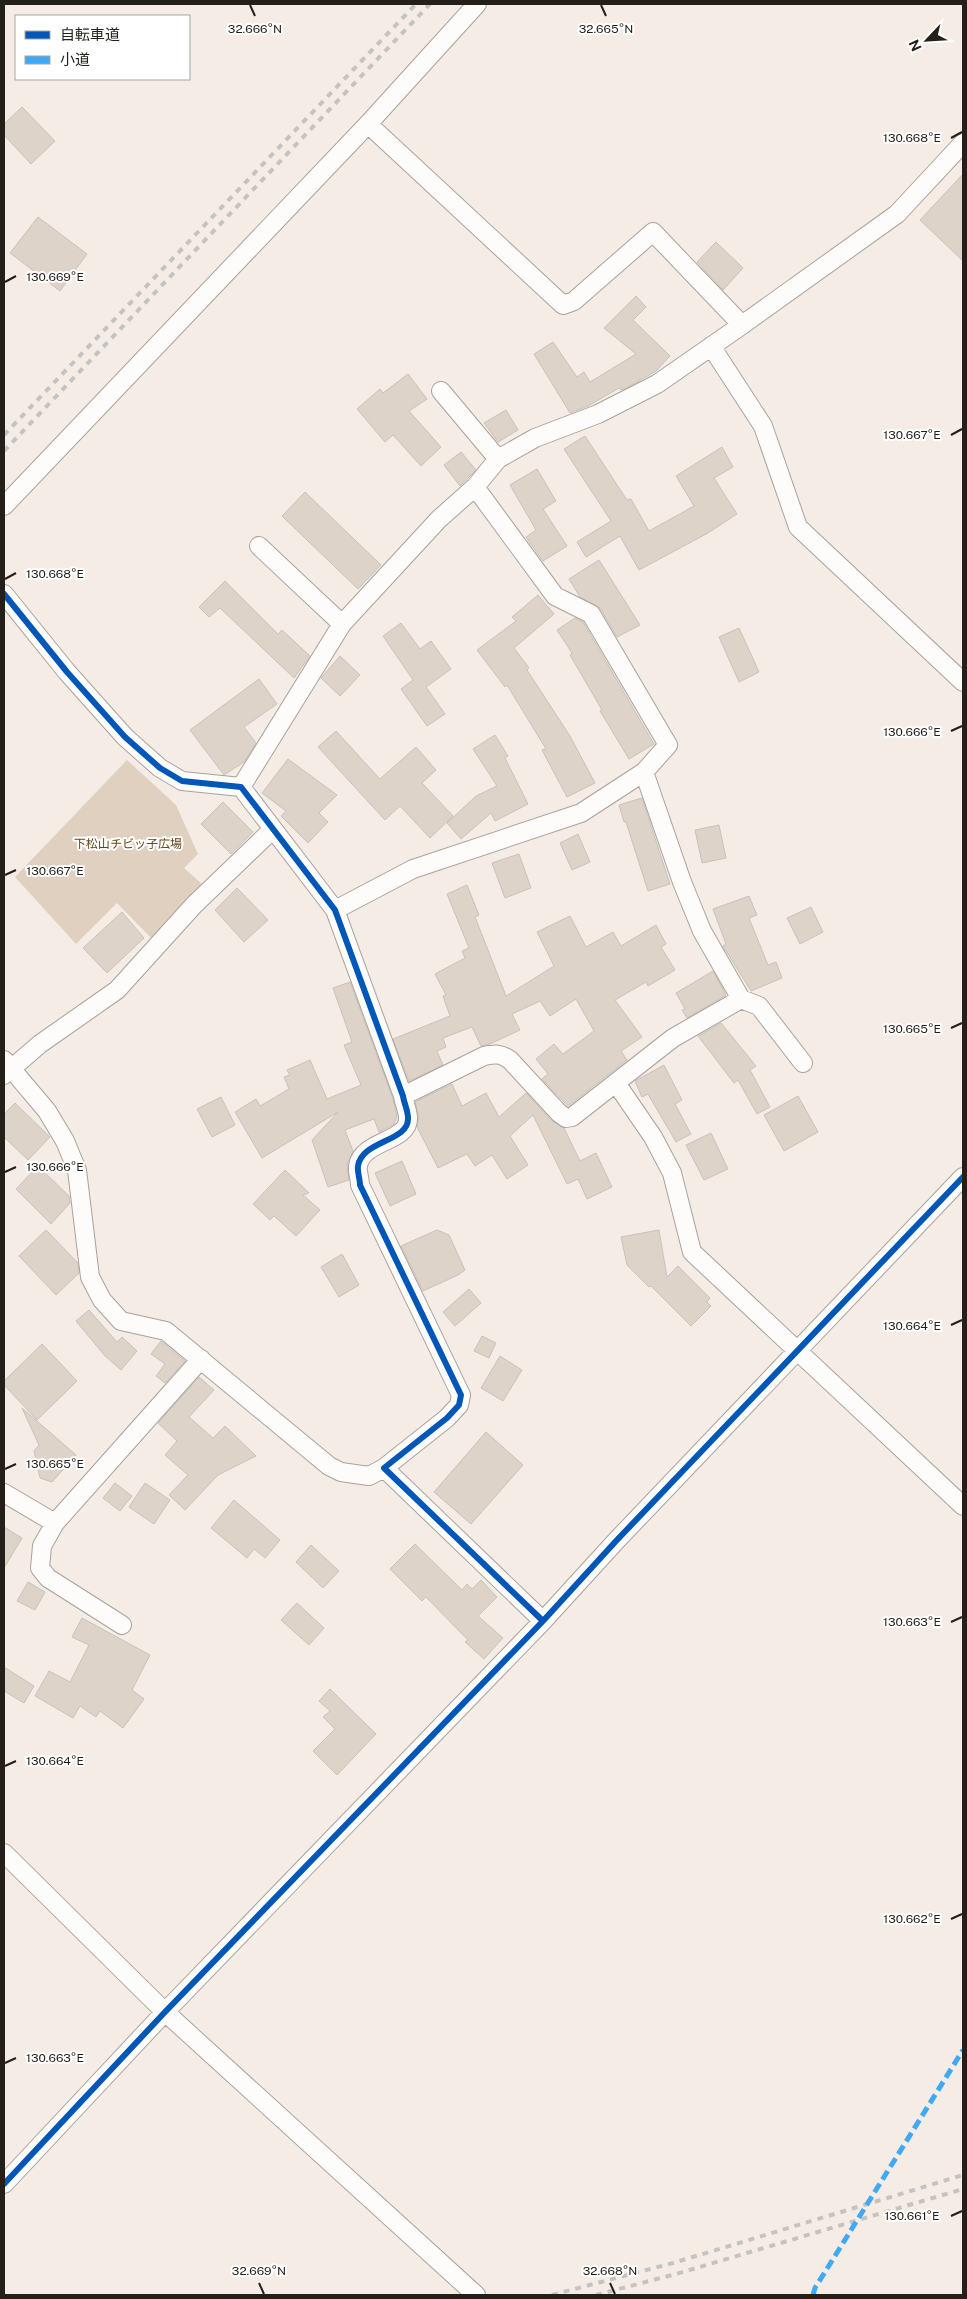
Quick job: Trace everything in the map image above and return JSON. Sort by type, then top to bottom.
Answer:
[{"type":"street","points":[[4,506],[368,124],[477,4]]},
{"type":"street","points":[[368,124],[563,305],[574,301],[653,232],[742,325]]},
{"type":"street","points":[[241,787],[282,725],[342,624],[439,519],[475,488],[498,459],[535,438],[598,414],[657,384],[897,214],[963,143]]},
{"type":"street","points":[[712,346],[763,426],[798,527],[963,682]]},
{"type":"street","points":[[441,391],[498,459]]},
{"type":"street","points":[[335,910],[413,869],[581,812],[644,772],[668,745],[591,614],[556,596],[475,488]]},
{"type":"street","points":[[259,546],[342,624]]},
{"type":"street","points":[[4,594],[66,672],[125,737],[160,768],[182,781],[241,787],[335,910],[403,1096],[409,1120],[405,1129],[394,1137],[366,1150],[358,1166],[360,1185],[461,1394],[459,1405],[446,1418],[384,1468],[369,1476],[341,1472],[329,1466],[166,1330],[121,1321],[102,1300],[90,1277],[77,1170],[65,1141],[47,1111],[6,1068],[117,990],[194,905],[272,830]]},
{"type":"street","points":[[644,772],[682,882],[702,931],[741,999],[759,1006],[803,1063]]},
{"type":"street","points":[[403,1096],[484,1056],[502,1054],[510,1060],[559,1113],[566,1118],[572,1117],[673,1038],[741,999]]},
{"type":"street","points":[[616,1083],[653,1137],[672,1173],[692,1252],[963,1506]]},
{"type":"street","points":[[4,2184],[165,2012],[543,1621],[616,1541],[963,1177]]},
{"type":"street","points":[[122,1625],[48,1578],[40,1568],[42,1546],[56,1523],[200,1359]]},
{"type":"street","points":[[384,1468],[543,1621]]},
{"type":"street","points":[[4,1494],[56,1523]]},
{"type":"street","points":[[4,1853],[165,2012],[476,2295]]},
{"type":"green space","name":"下松山チビッ子広場","points":[[127,760],[176,805],[198,854],[184,868],[203,885],[153,940],[117,903],[76,944],[15,877]]},
{"type":"building","points":[[22,107],[55,141],[31,164],[4,135],[4,124]]},
{"type":"building","points":[[963,174],[963,261],[920,220]]},
{"type":"building","points":[[38,217],[87,254],[60,291],[10,253]]},
{"type":"building","points":[[716,242],[743,268],[723,290],[697,262]]},
{"type":"building","points":[[636,296],[646,307],[633,320],[670,356],[656,371],[630,386],[621,390],[619,388],[588,406],[570,413],[534,354],[553,342],[577,377],[584,372],[590,382],[636,354],[604,328]]},
{"type":"building","points":[[408,374],[427,399],[409,411],[441,447],[421,466],[393,435],[385,442],[357,409],[380,389],[383,393]]},
{"type":"building","points":[[506,410],[518,430],[498,442],[484,423]]},
{"type":"building","points":[[585,436],[627,500],[631,499],[649,531],[694,506],[676,476],[722,447],[733,467],[714,478],[737,514],[708,533],[639,570],[620,536],[586,557],[577,542],[611,521],[564,449]]},
{"type":"building","points":[[461,452],[476,470],[460,486],[444,465]]},
{"type":"building","points":[[537,469],[556,501],[543,509],[567,546],[543,561],[526,537],[536,530],[510,485]]},
{"type":"building","points":[[305,492],[381,565],[358,589],[282,516]]},
{"type":"building","points":[[599,560],[640,625],[617,637],[600,608],[580,597],[569,579]]},
{"type":"building","points":[[225,581],[278,634],[282,630],[310,656],[294,678],[220,608],[209,617],[199,607]]},
{"type":"building","points":[[538,595],[554,614],[514,648],[529,668],[527,670],[570,736],[595,783],[567,797],[542,750],[546,749],[507,685],[505,687],[477,650],[516,621],[512,617]]},
{"type":"building","points":[[575,618],[583,622],[654,744],[629,759],[600,711],[602,710],[570,655],[572,653],[557,630]]},
{"type":"building","points":[[401,623],[420,649],[431,641],[451,669],[426,687],[445,714],[427,726],[401,689],[413,680],[383,636]]},
{"type":"building","points":[[739,628],[759,672],[739,682],[719,637]]},
{"type":"building","points":[[340,656],[360,675],[340,696],[321,678]]},
{"type":"building","points":[[259,679],[277,704],[244,727],[256,743],[244,762],[224,775],[190,730]]},
{"type":"building","points":[[336,731],[380,779],[416,747],[436,770],[422,783],[453,816],[430,838],[400,806],[385,820],[318,747]]},
{"type":"building","points":[[495,735],[508,756],[505,758],[528,804],[495,821],[491,813],[461,839],[447,823],[476,796],[497,786],[473,749]]},
{"type":"building","points":[[288,759],[337,795],[319,813],[328,822],[308,843],[281,816],[286,811],[262,793]]},
{"type":"building","points":[[642,798],[670,884],[648,891],[619,805]]},
{"type":"building","points":[[223,802],[253,832],[231,854],[201,824]]},
{"type":"building","points":[[719,825],[726,858],[702,863],[695,830]]},
{"type":"building","points":[[578,834],[590,862],[572,870],[560,843]]},
{"type":"building","points":[[519,854],[531,888],[505,898],[492,863]]},
{"type":"building","points":[[467,885],[479,915],[475,917],[506,996],[554,966],[537,932],[570,916],[586,947],[613,932],[621,946],[656,925],[666,944],[661,947],[675,970],[648,986],[646,982],[615,1000],[642,1037],[621,1051],[627,1060],[568,1106],[542,1079],[548,1074],[536,1059],[554,1044],[563,1054],[594,1031],[576,999],[550,1016],[540,1001],[512,1014],[520,1030],[490,1044],[481,1046],[472,1027],[443,1038],[446,1047],[437,1051],[443,1065],[409,1081],[393,1039],[450,1016],[443,996],[446,995],[435,974],[465,958],[462,951],[469,948],[447,894]]},
{"type":"building","points":[[237,888],[268,920],[244,942],[215,910]]},
{"type":"building","points":[[749,896],[757,915],[749,918],[768,965],[776,962],[782,978],[751,991],[723,946],[726,944],[713,909]]},
{"type":"building","points":[[811,907],[823,932],[800,944],[787,918]]},
{"type":"building","points":[[122,912],[144,938],[107,973],[83,948]]},
{"type":"building","points":[[713,971],[726,995],[687,1018],[682,1010],[685,1009],[676,993]]},
{"type":"building","points":[[350,982],[393,1099],[397,1117],[394,1124],[379,1132],[374,1119],[345,1130],[353,1151],[347,1165],[349,1180],[328,1187],[312,1140],[338,1112],[262,1158],[235,1112],[256,1099],[260,1106],[289,1089],[284,1077],[290,1075],[287,1070],[310,1060],[327,1099],[361,1085],[344,1045],[352,1042],[333,988]]},
{"type":"building","points":[[721,1023],[756,1066],[750,1070],[770,1107],[757,1114],[738,1080],[734,1083],[698,1036]]},
{"type":"building","points":[[664,1065],[682,1100],[675,1104],[691,1134],[676,1142],[648,1094],[642,1097],[635,1081]]},
{"type":"building","points":[[452,1084],[462,1106],[486,1093],[499,1117],[526,1093],[551,1120],[564,1128],[580,1161],[596,1153],[612,1187],[587,1199],[578,1179],[567,1184],[533,1115],[510,1136],[528,1165],[507,1179],[492,1155],[475,1166],[467,1154],[438,1168],[417,1127],[419,1117],[415,1102]]},
{"type":"building","points":[[798,1096],[818,1132],[784,1151],[764,1115]]},
{"type":"building","points":[[221,1097],[235,1125],[212,1137],[197,1109]]},
{"type":"building","points":[[15,1103],[50,1137],[28,1160],[4,1137],[4,1114]]},
{"type":"building","points":[[711,1133],[728,1169],[704,1180],[686,1145]]},
{"type":"building","points":[[402,1161],[416,1194],[390,1206],[375,1173]]},
{"type":"building","points":[[38,1166],[69,1196],[70,1203],[51,1224],[16,1189]]},
{"type":"building","points":[[285,1170],[309,1193],[303,1195],[320,1210],[296,1236],[274,1216],[270,1220],[253,1204]]},
{"type":"building","points":[[46,1230],[78,1263],[79,1273],[56,1295],[19,1256]]},
{"type":"building","points":[[437,1230],[449,1235],[465,1270],[423,1291],[401,1246]]},
{"type":"building","points":[[659,1230],[667,1277],[678,1266],[710,1298],[707,1302],[711,1306],[691,1326],[627,1265],[621,1237]]},
{"type":"building","points":[[342,1254],[359,1285],[339,1297],[321,1267]]},
{"type":"building","points":[[469,1289],[481,1303],[455,1326],[443,1312]]},
{"type":"building","points":[[89,1310],[117,1342],[122,1337],[137,1351],[121,1370],[105,1356],[76,1321]]},
{"type":"building","points":[[482,1336],[496,1343],[489,1358],[474,1351]]},
{"type":"building","points":[[161,1341],[185,1361],[165,1383],[156,1376],[165,1364],[151,1354]]},
{"type":"building","points":[[42,1344],[77,1381],[37,1420],[4,1385],[4,1381]]},
{"type":"building","points":[[500,1356],[522,1370],[503,1401],[481,1388]]},
{"type":"building","points":[[199,1377],[214,1390],[189,1417],[213,1438],[225,1426],[256,1456],[218,1475],[185,1510],[169,1495],[188,1475],[165,1455],[177,1441],[158,1423]]},
{"type":"building","points":[[22,1408],[76,1455],[52,1482],[40,1478],[34,1451],[39,1445]]},
{"type":"building","points":[[486,1432],[523,1465],[471,1524],[434,1492]]},
{"type":"building","points":[[115,1483],[132,1496],[120,1511],[103,1498]]},
{"type":"building","points":[[145,1483],[170,1500],[154,1524],[129,1507]]},
{"type":"building","points":[[234,1500],[280,1540],[265,1558],[254,1549],[247,1558],[211,1528]]},
{"type":"building","points":[[4,1527],[22,1538],[4,1568]]},
{"type":"building","points":[[415,1544],[462,1590],[467,1584],[472,1589],[481,1580],[497,1597],[478,1616],[503,1638],[484,1659],[465,1642],[468,1640],[426,1597],[422,1601],[390,1569]]},
{"type":"building","points":[[311,1545],[339,1571],[323,1588],[296,1562]]},
{"type":"building","points":[[28,1582],[45,1592],[35,1610],[17,1601]]},
{"type":"building","points":[[297,1603],[324,1628],[309,1645],[281,1620]]},
{"type":"building","points":[[82,1618],[150,1655],[132,1690],[144,1699],[123,1728],[100,1711],[96,1717],[80,1706],[73,1718],[35,1696],[49,1671],[70,1682],[89,1645],[72,1637]]},
{"type":"building","points":[[4,1667],[34,1686],[24,1703],[4,1691]]},
{"type":"building","points":[[330,1689],[376,1734],[337,1775],[313,1751],[335,1729],[323,1717],[330,1711],[319,1701]]},
{"type":"railway","points":[[4,435],[416,4]]},
{"type":"railway","points":[[4,451],[430,4]]},
{"type":"railway","points":[[552,2295],[673,2263],[963,2175]]},
{"type":"railway","points":[[596,2295],[676,2274],[963,2189]]},
{"type":"marked path","points":[[813,2295],[815,2288],[963,2050]]},
{"type":"cycle path","points":[[4,594],[67,672],[125,737],[160,768],[182,781],[241,787],[335,910],[403,1096],[408,1115],[406,1126],[401,1132],[361,1157],[358,1166],[360,1185],[461,1395],[459,1405],[447,1418],[384,1468],[543,1621]]},
{"type":"cycle path","points":[[4,2184],[165,2012],[543,1621],[616,1541],[963,1177]]}]
